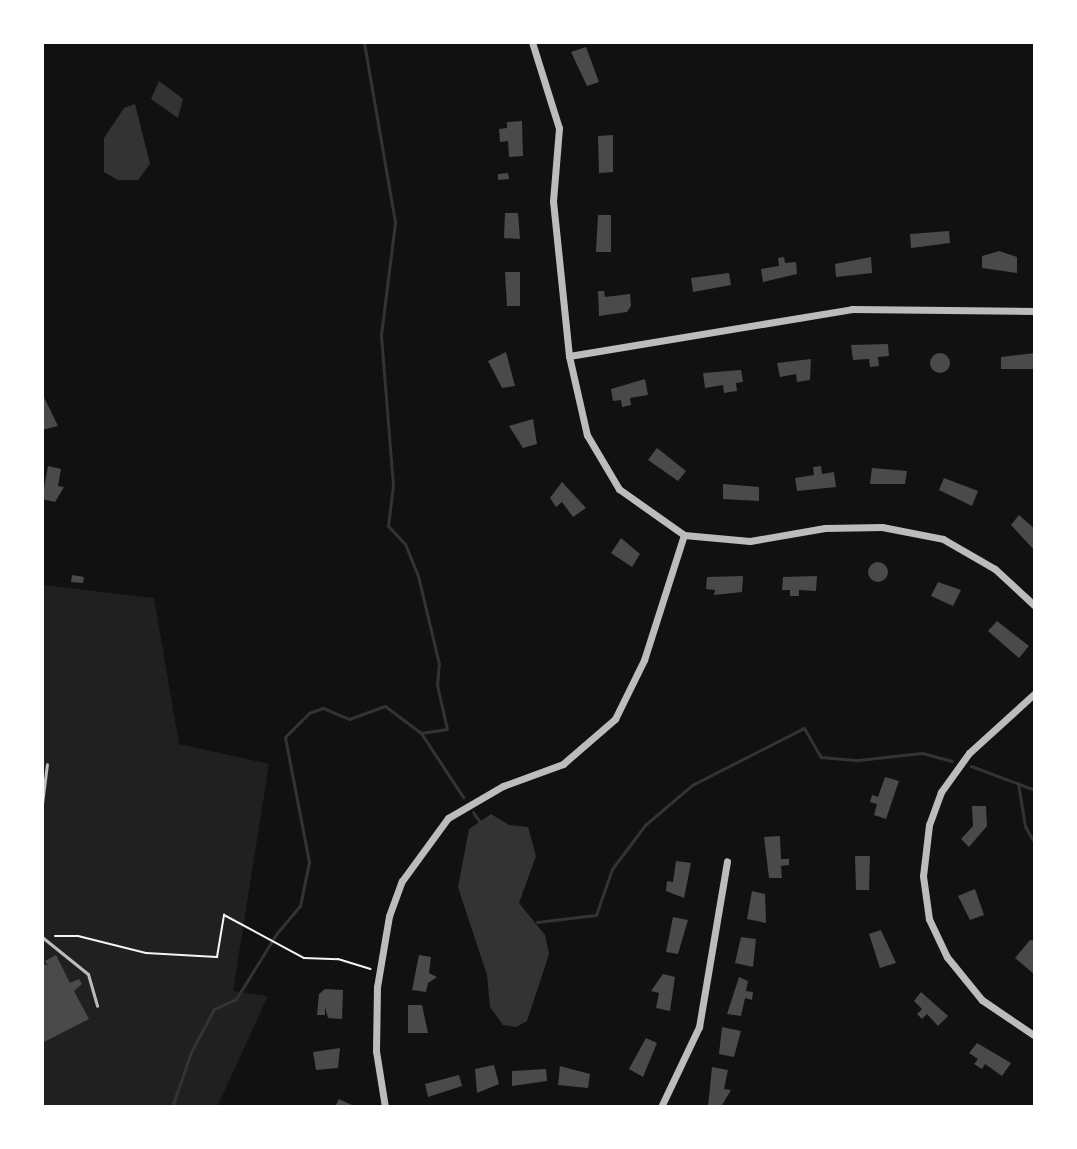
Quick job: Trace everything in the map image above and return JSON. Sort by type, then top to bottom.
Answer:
[{"type":"street","points":[[532,42],[559,128],[553,201],[569,356],[587,435],[619,489],[684,535],[750,541],[825,528],[882,527],[943,539],[995,569],[1035,606]]},
{"type":"street","points":[[569,356],[852,309],[1035,311]]},
{"type":"street","points":[[385,1107],[376,1051],[378,970],[402,881],[448,818],[503,786],[563,764],[615,719],[644,660],[684,535]]},
{"type":"street","points":[[1035,693],[969,753],[941,792],[929,825],[923,876],[929,919],[947,957],[982,1000],[1035,1036]]},
{"type":"street","points":[[661,1107],[699,1027],[727,861]]},
{"type":"lane","points":[[42,804],[47,764]]},
{"type":"lane","points":[[43,938],[88,974],[97,1006]]},
{"type":"path","points":[[43,938],[78,936],[146,953],[217,957],[224,915],[304,958],[338,959],[378,970]]},
{"type":"shaded area","points":[[159,81],[183,99],[178,118],[151,99]]},
{"type":"shaded area","points":[[135,104],[150,164],[138,180],[118,180],[104,172],[104,138],[124,108]]},
{"type":"shaded area","points":[[42,585],[154,598],[179,744],[269,764],[233,991],[268,996],[217,1107],[42,1107]]},
{"type":"shaded area","points":[[491,814],[509,825],[528,827],[536,856],[519,903],[545,935],[549,954],[527,1021],[516,1027],[503,1025],[490,1007],[487,975],[458,887],[469,829]]},
{"type":"building","points":[[586,47],[599,82],[587,86],[571,52]]},
{"type":"building","points":[[522,121],[523,156],[509,157],[508,141],[500,142],[499,129],[507,128],[507,122]]},
{"type":"building","points":[[613,135],[613,172],[599,173],[598,136]]},
{"type":"building","points":[[508,173],[509,179],[498,180],[498,174]]},
{"type":"building","points":[[505,213],[518,213],[520,239],[504,238]]},
{"type":"building","points":[[598,215],[611,215],[611,252],[596,252]]},
{"type":"building","points":[[949,231],[950,243],[911,248],[910,234]]},
{"type":"building","points":[[999,251],[1017,257],[1017,273],[982,268],[982,256]]},
{"type":"building","points":[[784,257],[785,263],[796,262],[797,274],[763,282],[761,269],[779,266],[778,258]]},
{"type":"building","points":[[871,257],[872,273],[836,277],[835,264]]},
{"type":"building","points":[[505,272],[520,272],[520,306],[507,306]]},
{"type":"building","points":[[729,273],[731,285],[693,292],[691,278]]},
{"type":"building","points":[[598,291],[604,291],[605,297],[630,294],[631,306],[627,312],[599,316]]},
{"type":"building","points":[[888,344],[889,356],[878,357],[879,366],[870,367],[869,359],[853,360],[851,345]]},
{"type":"building","points":[[506,352],[515,386],[502,388],[488,361]]},
{"type":"building","points":[[936,353],[944,353],[950,363],[944,373],[936,373],[930,367],[930,359]]},
{"type":"building","points":[[1035,353],[1035,369],[1001,369],[1001,357]]},
{"type":"building","points":[[811,359],[810,380],[797,382],[796,374],[780,377],[777,363]]},
{"type":"building","points":[[741,370],[743,382],[736,383],[737,391],[724,393],[723,385],[705,388],[703,373]]},
{"type":"building","points":[[645,379],[648,395],[630,398],[631,405],[622,407],[621,400],[613,401],[611,389]]},
{"type":"building","points":[[42,393],[58,426],[42,430]]},
{"type":"building","points":[[533,419],[537,444],[523,448],[509,426]]},
{"type":"building","points":[[657,448],[686,471],[678,481],[648,460]]},
{"type":"building","points":[[48,466],[61,469],[58,486],[64,487],[55,502],[42,499]]},
{"type":"building","points":[[821,466],[822,474],[834,472],[836,487],[797,491],[795,478],[814,475],[813,467]]},
{"type":"building","points":[[872,468],[907,471],[905,484],[870,484]]},
{"type":"building","points":[[944,478],[978,491],[972,506],[939,490]]},
{"type":"building","points":[[562,482],[586,508],[573,517],[562,502],[556,507],[550,498]]},
{"type":"building","points":[[723,484],[759,487],[759,501],[723,499]]},
{"type":"building","points":[[1019,515],[1035,529],[1035,551],[1011,525]]},
{"type":"building","points":[[621,538],[640,554],[632,567],[611,553]]},
{"type":"building","points":[[878,562],[885,565],[888,572],[885,579],[878,582],[871,579],[868,572],[871,565]]},
{"type":"building","points":[[72,575],[84,577],[83,583],[71,582]]},
{"type":"building","points":[[743,576],[742,592],[714,595],[715,590],[706,589],[707,577]]},
{"type":"building","points":[[817,576],[816,591],[799,590],[799,596],[790,596],[790,590],[782,590],[783,577]]},
{"type":"building","points":[[938,582],[961,590],[953,606],[931,596]]},
{"type":"building","points":[[997,621],[1029,646],[1019,658],[988,631]]},
{"type":"building","points":[[885,777],[899,781],[886,819],[874,815],[877,804],[870,802],[872,795],[878,797]]},
{"type":"building","points":[[972,806],[986,806],[987,826],[969,847],[961,839],[973,826]]},
{"type":"building","points":[[780,836],[781,859],[789,859],[789,865],[781,866],[782,878],[769,878],[764,837]]},
{"type":"building","points":[[855,856],[870,856],[869,890],[856,890]]},
{"type":"building","points":[[676,861],[691,863],[684,898],[666,891],[667,881],[673,882]]},
{"type":"building","points":[[975,889],[984,915],[970,920],[958,896]]},
{"type":"building","points":[[752,891],[765,894],[766,923],[747,919]]},
{"type":"building","points":[[673,917],[688,920],[678,954],[666,952]]},
{"type":"building","points":[[881,930],[896,963],[880,968],[869,934]]},
{"type":"building","points":[[741,937],[756,939],[753,967],[735,963]]},
{"type":"building","points":[[1030,940],[1035,941],[1035,975],[1015,958]]},
{"type":"building","points":[[56,955],[70,983],[79,979],[82,984],[74,991],[89,1019],[42,1043],[42,963],[48,966],[45,961]]},
{"type":"building","points":[[419,955],[431,957],[429,973],[437,977],[428,983],[426,992],[412,990]]},
{"type":"building","points":[[663,974],[675,977],[670,1011],[656,1008],[659,993],[651,991]]},
{"type":"building","points":[[739,977],[748,981],[746,991],[753,992],[752,1000],[745,998],[741,1016],[727,1014]]},
{"type":"building","points":[[325,989],[343,990],[342,1019],[328,1018],[325,1007],[325,1015],[317,1015],[319,994]]},
{"type":"building","points":[[921,992],[948,1016],[938,1026],[927,1014],[922,1019],[917,1014],[922,1009],[914,1001]]},
{"type":"building","points":[[408,1005],[422,1005],[428,1033],[408,1033]]},
{"type":"building","points":[[722,1027],[741,1031],[734,1057],[719,1054]]},
{"type":"building","points":[[646,1038],[657,1043],[643,1077],[629,1069]]},
{"type":"building","points":[[977,1043],[1011,1063],[1002,1076],[985,1064],[982,1069],[974,1064],[978,1059],[969,1053]]},
{"type":"building","points":[[340,1048],[338,1068],[316,1070],[313,1052]]},
{"type":"building","points":[[494,1065],[499,1084],[477,1093],[475,1069]]},
{"type":"building","points":[[560,1066],[590,1074],[588,1088],[558,1085]]},
{"type":"building","points":[[712,1067],[728,1070],[724,1089],[731,1090],[721,1107],[708,1106]]},
{"type":"building","points":[[546,1069],[547,1081],[512,1086],[512,1071]]},
{"type":"building","points":[[459,1075],[462,1086],[428,1097],[425,1084]]},
{"type":"building","points":[[339,1099],[352,1105],[351,1107],[335,1107]]},
{"type":"waterway","points":[[172,1107],[191,1052],[214,1009],[236,999],[277,933],[300,906],[309,862],[285,737],[309,713],[323,708],[349,719],[385,706],[421,733],[447,729],[437,685],[439,664],[418,576],[405,544],[388,526],[393,485],[381,335],[395,222],[364,42]]},
{"type":"waterway","points":[[537,922],[596,915],[612,869],[645,825],[692,785],[804,728],[821,757],[858,760],[922,753],[952,761]]},
{"type":"waterway","points":[[421,733],[463,797]]},
{"type":"waterway","points":[[971,766],[1035,790]]},
{"type":"waterway","points":[[1018,783],[1025,826],[1035,844]]},
{"type":"waterway","points":[[473,812],[479,821]]}]
